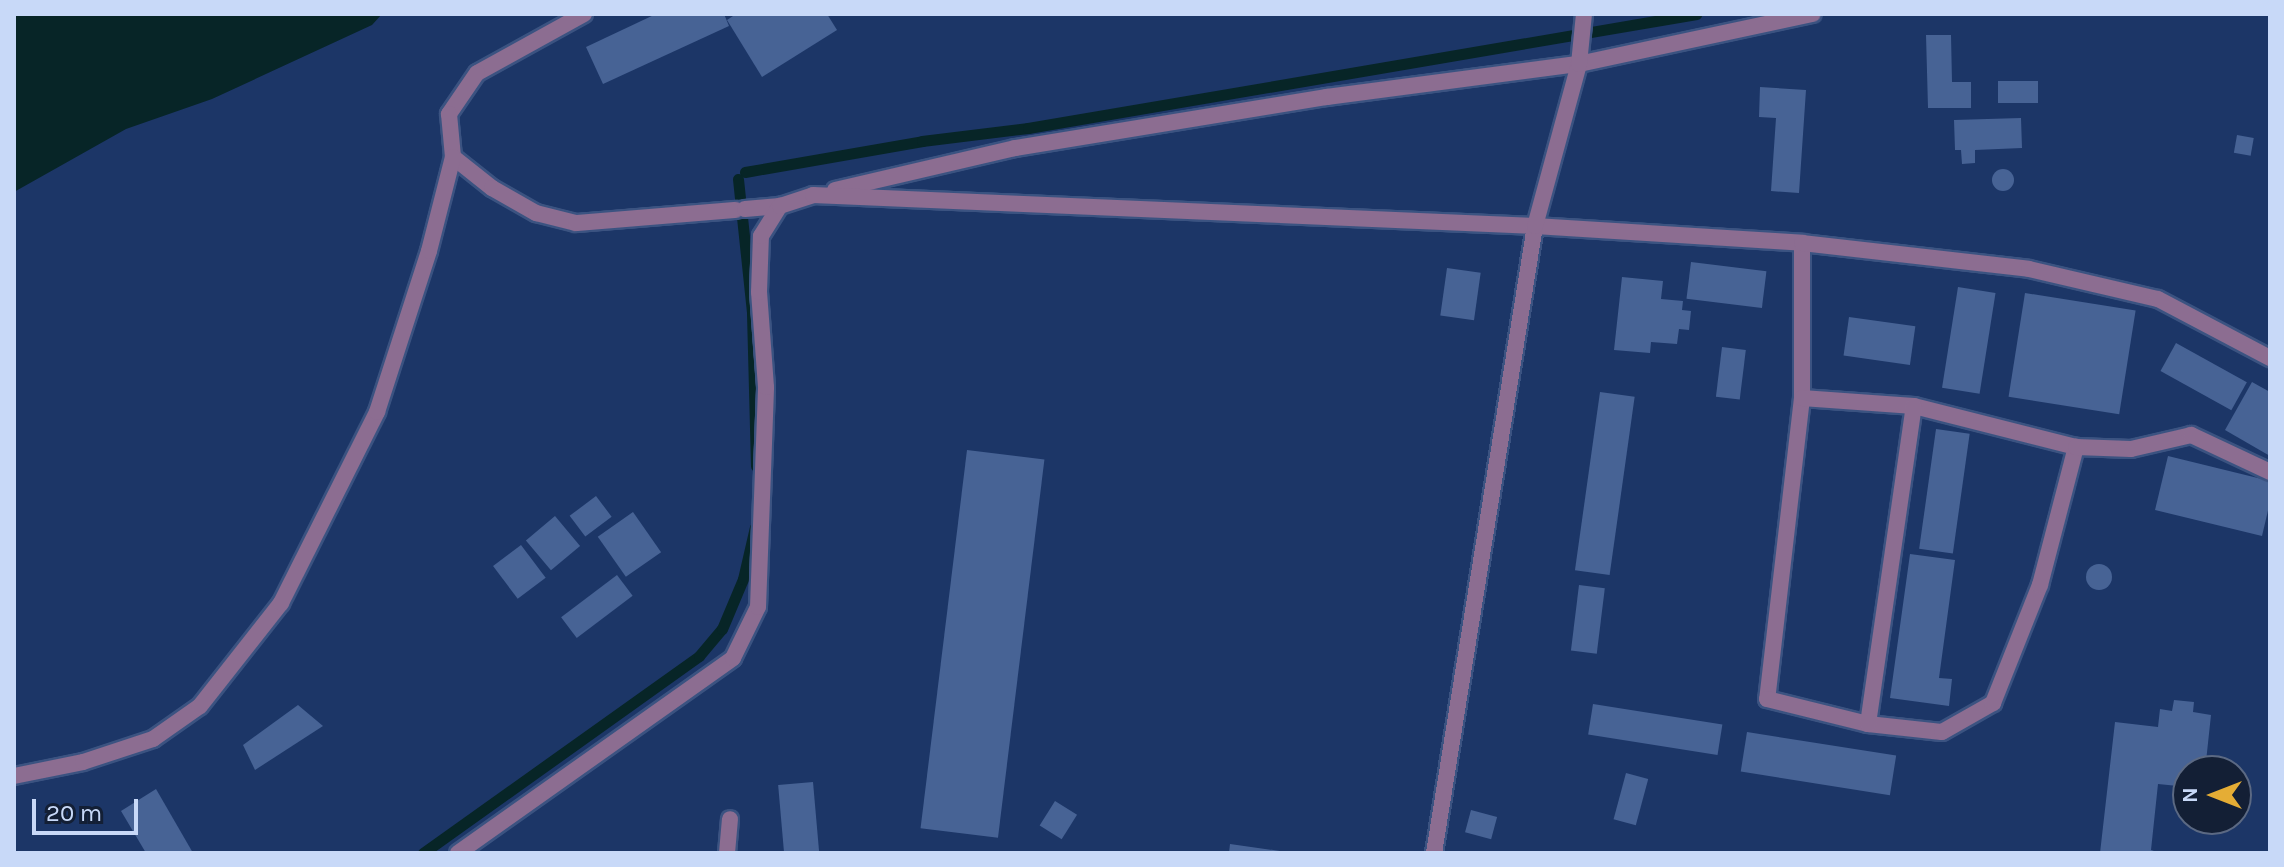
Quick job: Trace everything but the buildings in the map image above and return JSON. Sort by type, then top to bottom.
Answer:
[{"type":"street","points":[[14,776],[83,762],[153,739],[200,706],[281,603],[377,412],[429,251],[453,157],[449,114],[477,73],[584,14]]},
{"type":"street","points":[[1434,853],[1535,226],[1579,64],[1584,14]]},
{"type":"street","points":[[453,157],[492,188],[536,213],[576,223],[780,206],[813,195],[1015,148],[1327,97],[1579,64],[1813,14]]},
{"type":"street","points":[[813,195],[1535,226],[1802,243],[2029,269],[2158,299],[2270,358]]},
{"type":"street","points":[[458,853],[733,658],[758,607],[766,387],[759,292],[761,236],[780,206]]},
{"type":"street","points":[[1802,243],[1802,398],[1767,699],[1868,724],[1942,732],[1993,703],[2040,585],[2076,447]]},
{"type":"street","points":[[1802,398],[1914,406],[2076,447],[2131,449],[2191,435],[2270,472]]},
{"type":"street","points":[[1868,724],[1914,406]]},
{"type":"street","points":[[727,853],[730,819]]},
{"type":"shaded area","points":[[14,14],[382,14],[372,25],[212,99],[126,129],[14,192]]},
{"type":"waterway","points":[[745,172],[922,141],[1028,128],[1696,14]]},
{"type":"waterway","points":[[738,179],[752,313],[756,466]]},
{"type":"waterway","points":[[423,853],[699,656],[722,629],[743,579],[755,527]]}]
